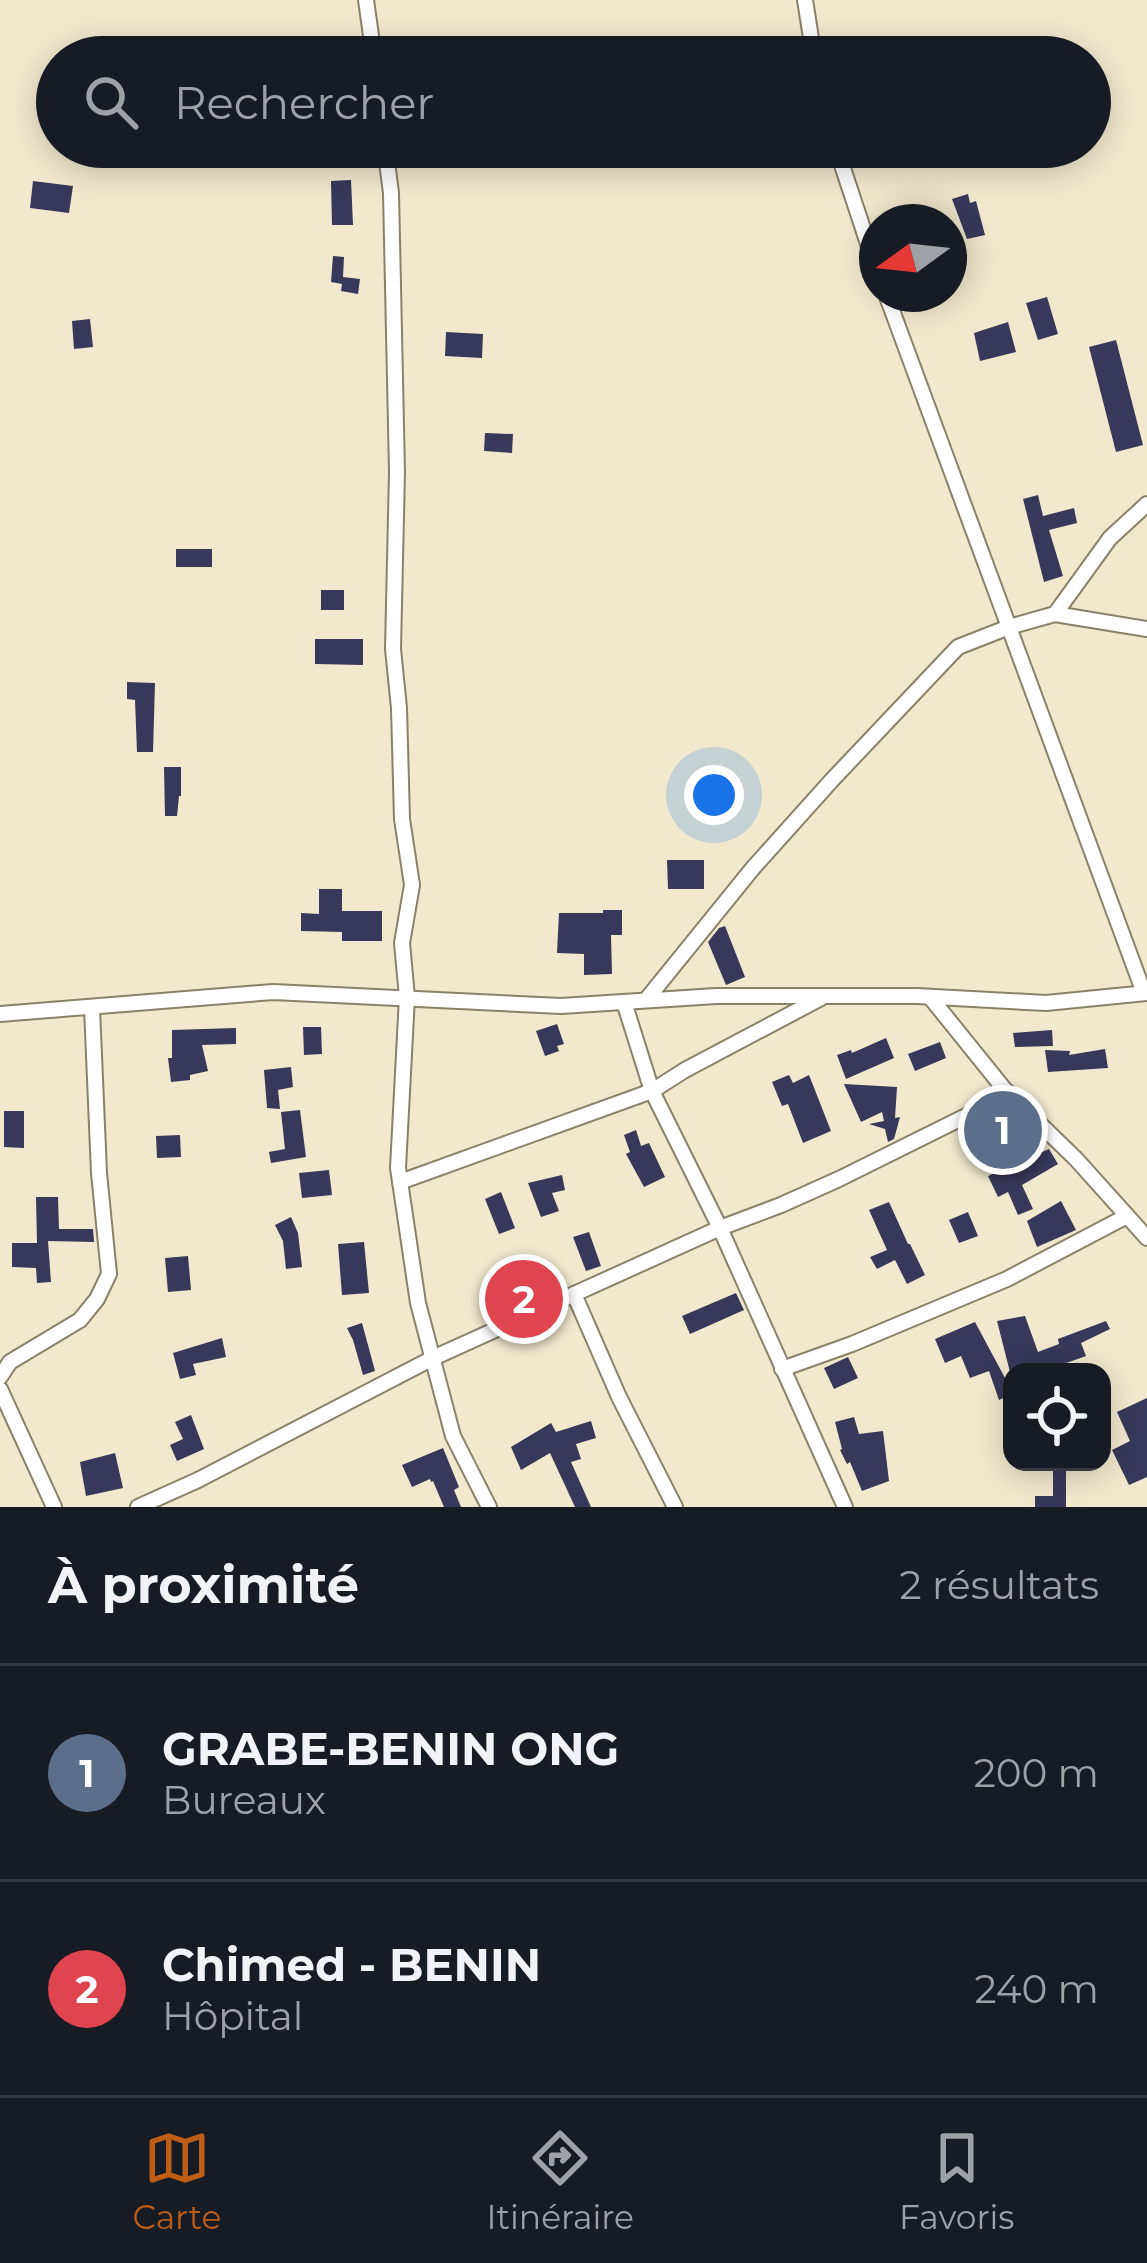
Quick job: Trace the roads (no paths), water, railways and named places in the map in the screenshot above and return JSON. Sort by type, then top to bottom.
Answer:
[{"type":"street","points":[[366,0],[371,36]]},
{"type":"street","points":[[805,0],[811,36]]},
{"type":"street","points":[[388,168],[398,472],[393,649],[402,819],[412,885],[402,943],[407,997],[398,1168],[418,1303],[453,1436],[489,1507]]},
{"type":"street","points":[[843,168],[859,217]]},
{"type":"street","points":[[0,1014],[273,992],[561,1006],[716,996],[1046,1003],[1145,993],[893,312]]},
{"type":"street","points":[[1055,614],[1110,538],[1147,504]]},
{"type":"street","points":[[646,1000],[753,868],[958,647],[1055,614],[1146,626]]},
{"type":"street","points":[[400,1182],[652,1091],[826,996]]},
{"type":"street","points":[[930,997],[1005,1090],[1147,1238]]},
{"type":"street","points":[[624,1002],[652,1091],[720,1228],[844,1507]]},
{"type":"street","points":[[0,1377],[10,1362],[80,1320],[97,1300],[109,1274],[98,1173],[92,1008]]},
{"type":"street","points":[[138,1507],[433,1358],[839,1179],[972,1112],[1005,1090]]},
{"type":"street","points":[[782,1369],[1007,1279],[1127,1216]]},
{"type":"street","points":[[574,1294],[675,1507]]},
{"type":"street","points":[[0,1389],[54,1507]]},
{"type":"place","name":"GRABE-BENIN ONG","points":[[1003,1130]]},
{"type":"place","name":"Chimed - BENIN","points":[[524,1299]]}]
